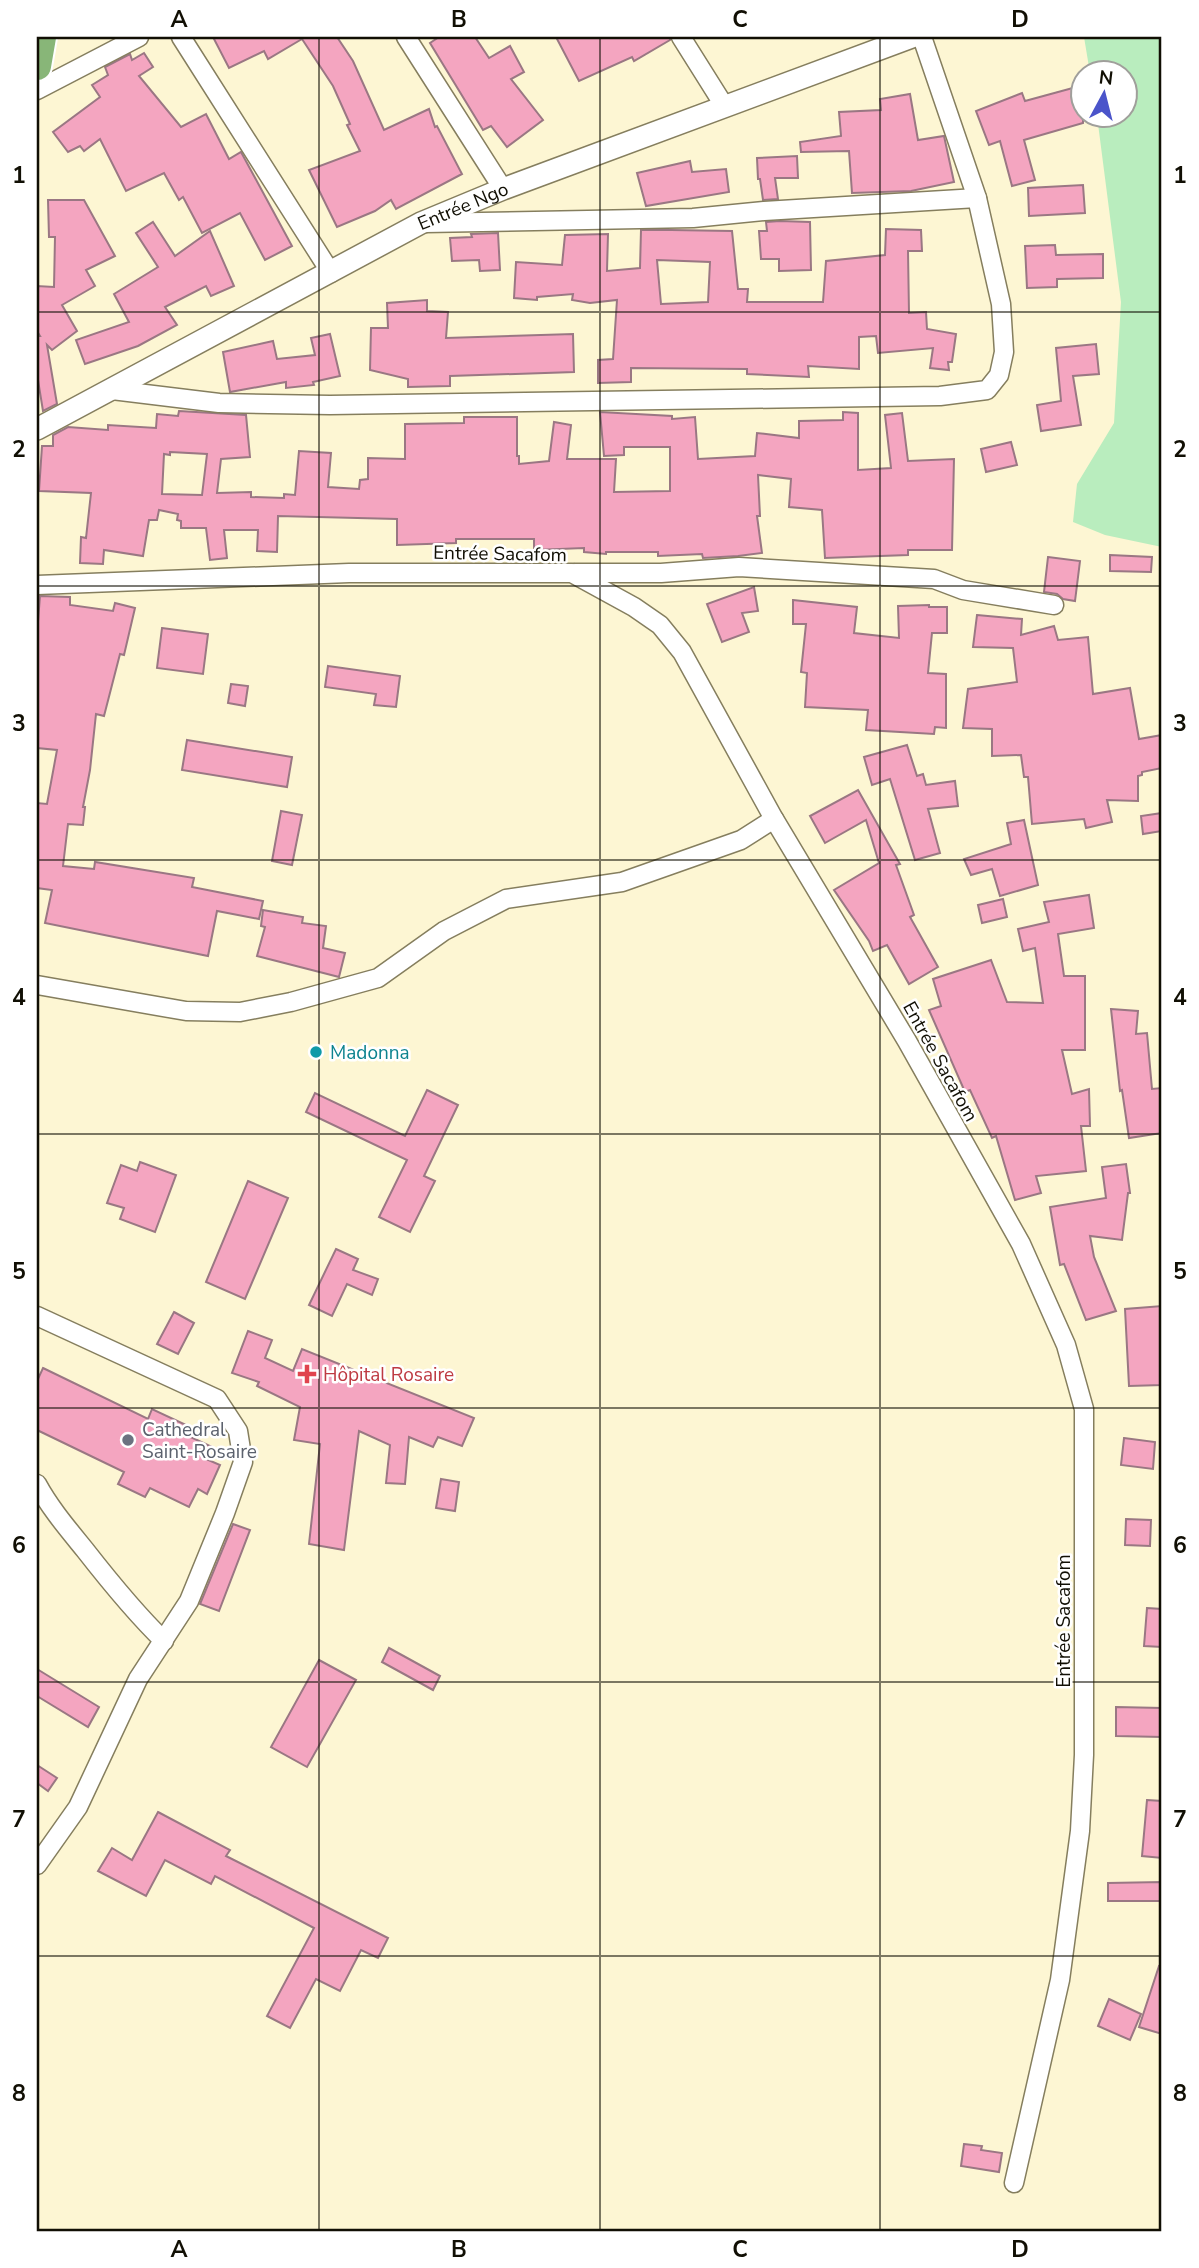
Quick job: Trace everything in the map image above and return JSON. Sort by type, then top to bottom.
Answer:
[{"type":"highway","points":[[37,66],[42,37]]},
{"type":"street","points":[[37,90],[139,37]]},
{"type":"street","points":[[181,37],[331,273]]},
{"type":"street","points":[[406,37],[503,189]]},
{"type":"street","points":[[681,37],[725,107]]},
{"type":"street","name":"Entrée Ngo","points":[[37,429],[421,223],[503,189],[912,37]]},
{"type":"street","points":[[112,390],[219,403],[330,405],[940,396],[987,390],[999,375],[1004,352],[1001,304],[977,198],[922,37]]},
{"type":"street","points":[[421,223],[693,218],[977,198]]},
{"type":"street","points":[[572,573],[661,573],[739,567],[934,579],[962,590],[1054,605]]},
{"type":"street","name":"Entrée Sacafom","points":[[37,585],[349,573],[572,573],[634,607],[660,625],[682,652],[774,819],[907,1041],[1021,1244],[1066,1345],[1084,1409],[1084,1755],[1080,1830],[1060,1980],[1014,2183]]},
{"type":"street","points":[[37,985],[186,1011],[240,1012],[291,1002],[378,978],[444,931],[506,899],[622,882],[741,840],[774,819]]},
{"type":"street","points":[[37,1316],[218,1399],[238,1431],[243,1462],[189,1601],[138,1679],[78,1807],[37,1865]]},
{"type":"street","points":[[37,1484],[47,1503],[139,1617],[164,1641]]},
{"type":"green space","points":[[1084,37],[1162,37],[1162,547],[1105,535],[1073,522],[1077,484],[1114,423],[1121,302],[1099,130],[1140,130],[1140,60],[1088,60]]},
{"type":"building","points":[[213,37],[337,37],[353,61],[384,130],[429,109],[435,127],[437,126],[462,174],[396,209],[391,200],[375,211],[337,227],[309,170],[360,151],[333,86],[302,39],[268,59],[264,51],[229,68]]},
{"type":"building","points":[[439,37],[475,37],[489,58],[510,46],[524,72],[511,79],[543,120],[507,147],[491,126],[483,130],[430,43]]},
{"type":"building","points":[[556,37],[670,37],[670,40],[634,61],[632,57],[579,81]]},
{"type":"building","points":[[144,53],[153,67],[139,76],[181,127],[206,114],[229,159],[241,152],[292,246],[265,260],[240,213],[202,233],[183,197],[179,200],[164,173],[126,191],[100,139],[84,151],[80,146],[68,152],[53,132],[100,97],[92,85],[108,75],[105,67],[130,54],[132,60]]},
{"type":"building","points":[[1070,89],[1070,127],[1024,140],[1035,180],[1012,186],[1000,141],[989,145],[976,111],[1022,93],[1025,101]]},
{"type":"building","points":[[910,94],[918,140],[944,136],[954,182],[911,191],[852,193],[849,151],[801,152],[800,142],[841,136],[839,112],[881,110],[880,99]]},
{"type":"building","points":[[797,156],[798,178],[775,178],[778,199],[763,200],[757,158]]},
{"type":"building","points":[[690,161],[692,172],[726,169],[729,192],[646,206],[637,173]]},
{"type":"building","points":[[1083,185],[1085,213],[1029,216],[1028,188]]},
{"type":"building","points":[[48,200],[84,200],[115,256],[86,270],[95,286],[62,305],[77,331],[52,350],[47,345],[57,404],[43,411],[37,374],[37,336],[40,336],[37,331],[37,286],[54,287],[55,237],[49,237]]},
{"type":"building","points":[[153,222],[175,256],[210,231],[234,286],[211,296],[206,286],[165,307],[177,325],[138,346],[85,364],[76,340],[129,322],[114,294],[158,267],[136,233]]},
{"type":"building","points":[[766,222],[810,222],[811,270],[779,271],[779,259],[761,259],[759,231],[767,231]]},
{"type":"building","points":[[886,229],[921,230],[922,251],[908,251],[909,313],[926,312],[927,329],[956,334],[952,362],[948,362],[949,370],[930,368],[933,348],[878,353],[876,336],[859,337],[859,369],[808,366],[809,377],[747,374],[747,369],[631,368],[631,382],[598,383],[598,360],[613,359],[617,300],[590,303],[572,300],[573,294],[537,297],[537,300],[514,298],[516,262],[562,265],[565,235],[608,234],[607,271],[640,268],[641,230],[732,231],[738,289],[748,289],[747,302],[823,302],[826,261],[885,255]],"holes":[[[657,260],[710,262],[708,302],[661,304]]]},
{"type":"building","points":[[498,233],[500,270],[480,271],[479,260],[452,261],[450,238]]},
{"type":"building","points":[[1055,245],[1056,255],[1103,254],[1103,278],[1057,279],[1057,287],[1027,288],[1025,246]]},
{"type":"building","points":[[427,300],[427,311],[448,312],[446,338],[573,334],[574,372],[450,376],[450,386],[408,387],[408,379],[370,370],[371,328],[388,328],[387,303]]},
{"type":"building","points":[[330,334],[340,376],[313,382],[314,385],[286,388],[286,382],[230,392],[223,352],[273,341],[277,359],[315,355],[311,338]]},
{"type":"building","points":[[1096,344],[1099,374],[1073,376],[1081,425],[1041,431],[1037,405],[1061,401],[1056,348]]},
{"type":"building","points":[[179,411],[246,415],[250,457],[221,459],[217,493],[251,492],[251,497],[284,498],[284,494],[295,495],[299,451],[331,453],[328,487],[359,489],[360,480],[368,479],[368,458],[405,459],[405,424],[464,423],[464,417],[517,417],[519,464],[549,461],[554,422],[571,425],[567,459],[616,459],[614,492],[670,491],[670,447],[624,447],[624,455],[604,456],[600,412],[672,416],[672,419],[695,417],[698,459],[755,456],[757,433],[799,438],[799,421],[843,420],[843,412],[858,413],[858,470],[891,468],[885,415],[902,413],[908,461],[954,459],[952,550],[908,550],[908,555],[825,558],[822,510],[789,507],[791,479],[758,475],[760,516],[757,516],[762,553],[703,558],[702,554],[658,556],[658,552],[606,554],[584,552],[584,548],[534,550],[534,539],[456,539],[456,543],[397,545],[397,519],[278,516],[277,552],[257,551],[258,530],[224,530],[227,558],[210,560],[206,528],[181,528],[181,521],[177,520],[178,514],[159,510],[157,520],[149,520],[143,556],[104,550],[103,564],[80,563],[81,537],[86,538],[91,493],[39,491],[42,446],[53,446],[53,435],[68,427],[108,430],[108,425],[156,428],[157,414],[178,416]],"holes":[[[164,454],[207,454],[202,495],[162,494]]]},
{"type":"building","points":[[1011,442],[1017,465],[986,472],[981,449]]},
{"type":"building","points":[[1110,555],[1152,557],[1151,572],[1110,571]]},
{"type":"building","points":[[1048,557],[1080,561],[1075,601],[1044,592]]},
{"type":"building","points":[[754,587],[758,611],[742,613],[749,632],[722,642],[707,604]]},
{"type":"building","points":[[40,596],[70,597],[70,605],[113,611],[115,603],[135,608],[124,655],[120,654],[104,716],[96,714],[83,825],[68,824],[63,866],[94,869],[95,862],[194,878],[192,887],[263,901],[259,919],[217,911],[208,956],[45,923],[52,890],[37,888],[37,803],[47,804],[57,750],[37,748],[37,634]]},
{"type":"building","points":[[793,600],[857,607],[854,633],[899,638],[898,606],[947,607],[947,633],[932,633],[928,673],[946,674],[946,728],[935,727],[934,734],[866,730],[868,710],[805,707],[807,673],[801,672],[806,624],[793,624]]},
{"type":"building","points":[[977,615],[1022,619],[1021,635],[1054,626],[1058,640],[1088,637],[1093,694],[1130,688],[1139,739],[1162,735],[1162,768],[1142,772],[1142,775],[1138,776],[1138,801],[1107,800],[1112,822],[1086,828],[1084,819],[1032,824],[1028,777],[1024,777],[1021,755],[992,756],[992,729],[963,728],[968,689],[1017,682],[1013,648],[973,647]]},
{"type":"building","points":[[162,628],[208,634],[203,674],[157,668]]},
{"type":"building","points":[[328,666],[400,676],[396,707],[374,705],[376,694],[325,687]]},
{"type":"building","points":[[231,684],[248,686],[245,706],[228,703]]},
{"type":"building","points":[[187,740],[292,757],[287,787],[182,770]]},
{"type":"building","points":[[907,745],[917,776],[923,774],[926,785],[955,781],[958,806],[928,809],[940,853],[915,860],[890,779],[872,785],[864,757]]},
{"type":"building","points":[[858,790],[900,864],[896,865],[914,915],[910,917],[938,967],[909,984],[887,945],[873,951],[834,890],[879,863],[866,820],[825,843],[810,816]]},
{"type":"building","points":[[281,811],[302,815],[292,865],[272,861]]},
{"type":"building","points":[[1162,813],[1162,831],[1143,834],[1141,816]]},
{"type":"building","points":[[1024,820],[1038,885],[1000,896],[992,869],[971,875],[964,859],[1011,844],[1007,823]]},
{"type":"building","points":[[1089,895],[1094,928],[1058,934],[1064,976],[1085,976],[1085,1050],[1062,1050],[1072,1094],[1089,1089],[1090,1126],[1081,1126],[1086,1171],[1036,1176],[1041,1193],[1015,1200],[996,1136],[992,1138],[970,1090],[965,1092],[929,1010],[941,1006],[933,979],[991,960],[1007,1002],[1043,1003],[1035,948],[1023,951],[1018,929],[1049,922],[1044,902]]},
{"type":"building","points":[[1003,899],[1007,917],[982,923],[978,905]]},
{"type":"building","points":[[263,910],[303,917],[302,923],[326,926],[323,948],[345,953],[339,977],[257,956],[265,927],[261,926]]},
{"type":"building","points":[[1111,1009],[1138,1011],[1136,1034],[1147,1033],[1152,1089],[1162,1088],[1162,1133],[1129,1138],[1122,1090],[1120,1091]]},
{"type":"building","points":[[427,1090],[458,1105],[424,1176],[435,1181],[410,1232],[379,1217],[407,1160],[306,1112],[315,1093],[405,1136]]},
{"type":"building","points":[[140,1162],[176,1175],[155,1232],[120,1219],[124,1208],[107,1203],[121,1165],[137,1171]]},
{"type":"building","points":[[1126,1164],[1130,1193],[1122,1240],[1090,1236],[1094,1257],[1116,1311],[1086,1320],[1064,1264],[1060,1265],[1050,1207],[1106,1198],[1102,1167]]},
{"type":"building","points":[[248,1181],[288,1198],[245,1299],[206,1282]]},
{"type":"building","points":[[336,1249],[358,1259],[353,1270],[378,1279],[372,1295],[347,1284],[332,1316],[309,1305]]},
{"type":"building","points":[[1162,1306],[1162,1385],[1129,1386],[1125,1309]]},
{"type":"building","points":[[174,1312],[194,1323],[178,1354],[157,1344]]},
{"type":"building","points":[[248,1331],[272,1340],[265,1358],[293,1371],[302,1349],[474,1418],[462,1446],[438,1437],[433,1447],[409,1437],[405,1484],[386,1483],[390,1445],[359,1431],[344,1550],[309,1544],[320,1444],[294,1440],[300,1407],[257,1386],[259,1382],[232,1373]]},
{"type":"building","name":"Cathedral Saint-Rosaire","points":[[43,1368],[148,1419],[152,1409],[186,1425],[182,1433],[212,1447],[206,1459],[220,1465],[207,1494],[198,1489],[189,1507],[150,1488],[145,1497],[118,1484],[124,1472],[37,1430],[37,1381]]},
{"type":"building","points":[[1124,1438],[1155,1442],[1153,1469],[1121,1465]]},
{"type":"building","points":[[441,1479],[459,1482],[455,1511],[436,1508]]},
{"type":"building","points":[[1126,1519],[1151,1520],[1150,1546],[1125,1545]]},
{"type":"building","points":[[233,1524],[250,1530],[219,1611],[200,1604]]},
{"type":"building","points":[[1147,1608],[1162,1609],[1162,1647],[1144,1646]]},
{"type":"building","points":[[389,1648],[440,1676],[433,1690],[382,1662]]},
{"type":"building","points":[[319,1660],[356,1680],[307,1767],[271,1747]]},
{"type":"building","points":[[37,1669],[99,1707],[88,1727],[37,1696]]},
{"type":"building","points":[[1116,1707],[1162,1708],[1162,1737],[1116,1736]]},
{"type":"building","points":[[37,1765],[57,1778],[48,1791],[37,1783]]},
{"type":"building","points":[[1147,1800],[1162,1801],[1162,1858],[1142,1856]]},
{"type":"building","points":[[158,1812],[230,1850],[226,1856],[388,1938],[378,1958],[361,1950],[340,1991],[316,1979],[290,2028],[267,2016],[314,1928],[215,1876],[211,1884],[165,1860],[146,1896],[98,1871],[112,1848],[132,1860]]},
{"type":"building","points":[[1162,1882],[1162,1901],[1108,1901],[1108,1883]]},
{"type":"building","points":[[1159,1966],[1162,1967],[1162,2034],[1139,2027]]},
{"type":"building","points":[[1109,1999],[1141,2014],[1130,2040],[1098,2026]]},
{"type":"building","points":[[964,2144],[982,2146],[981,2150],[1002,2153],[999,2172],[961,2166]]},
{"type":"place","name":"Madonna","points":[[316,1052]]},
{"type":"place","name":"Hôpital Rosaire","points":[[307,1374]]},
{"type":"place","name":"Cathedral Saint-Rosaire","points":[[128,1440]]}]
